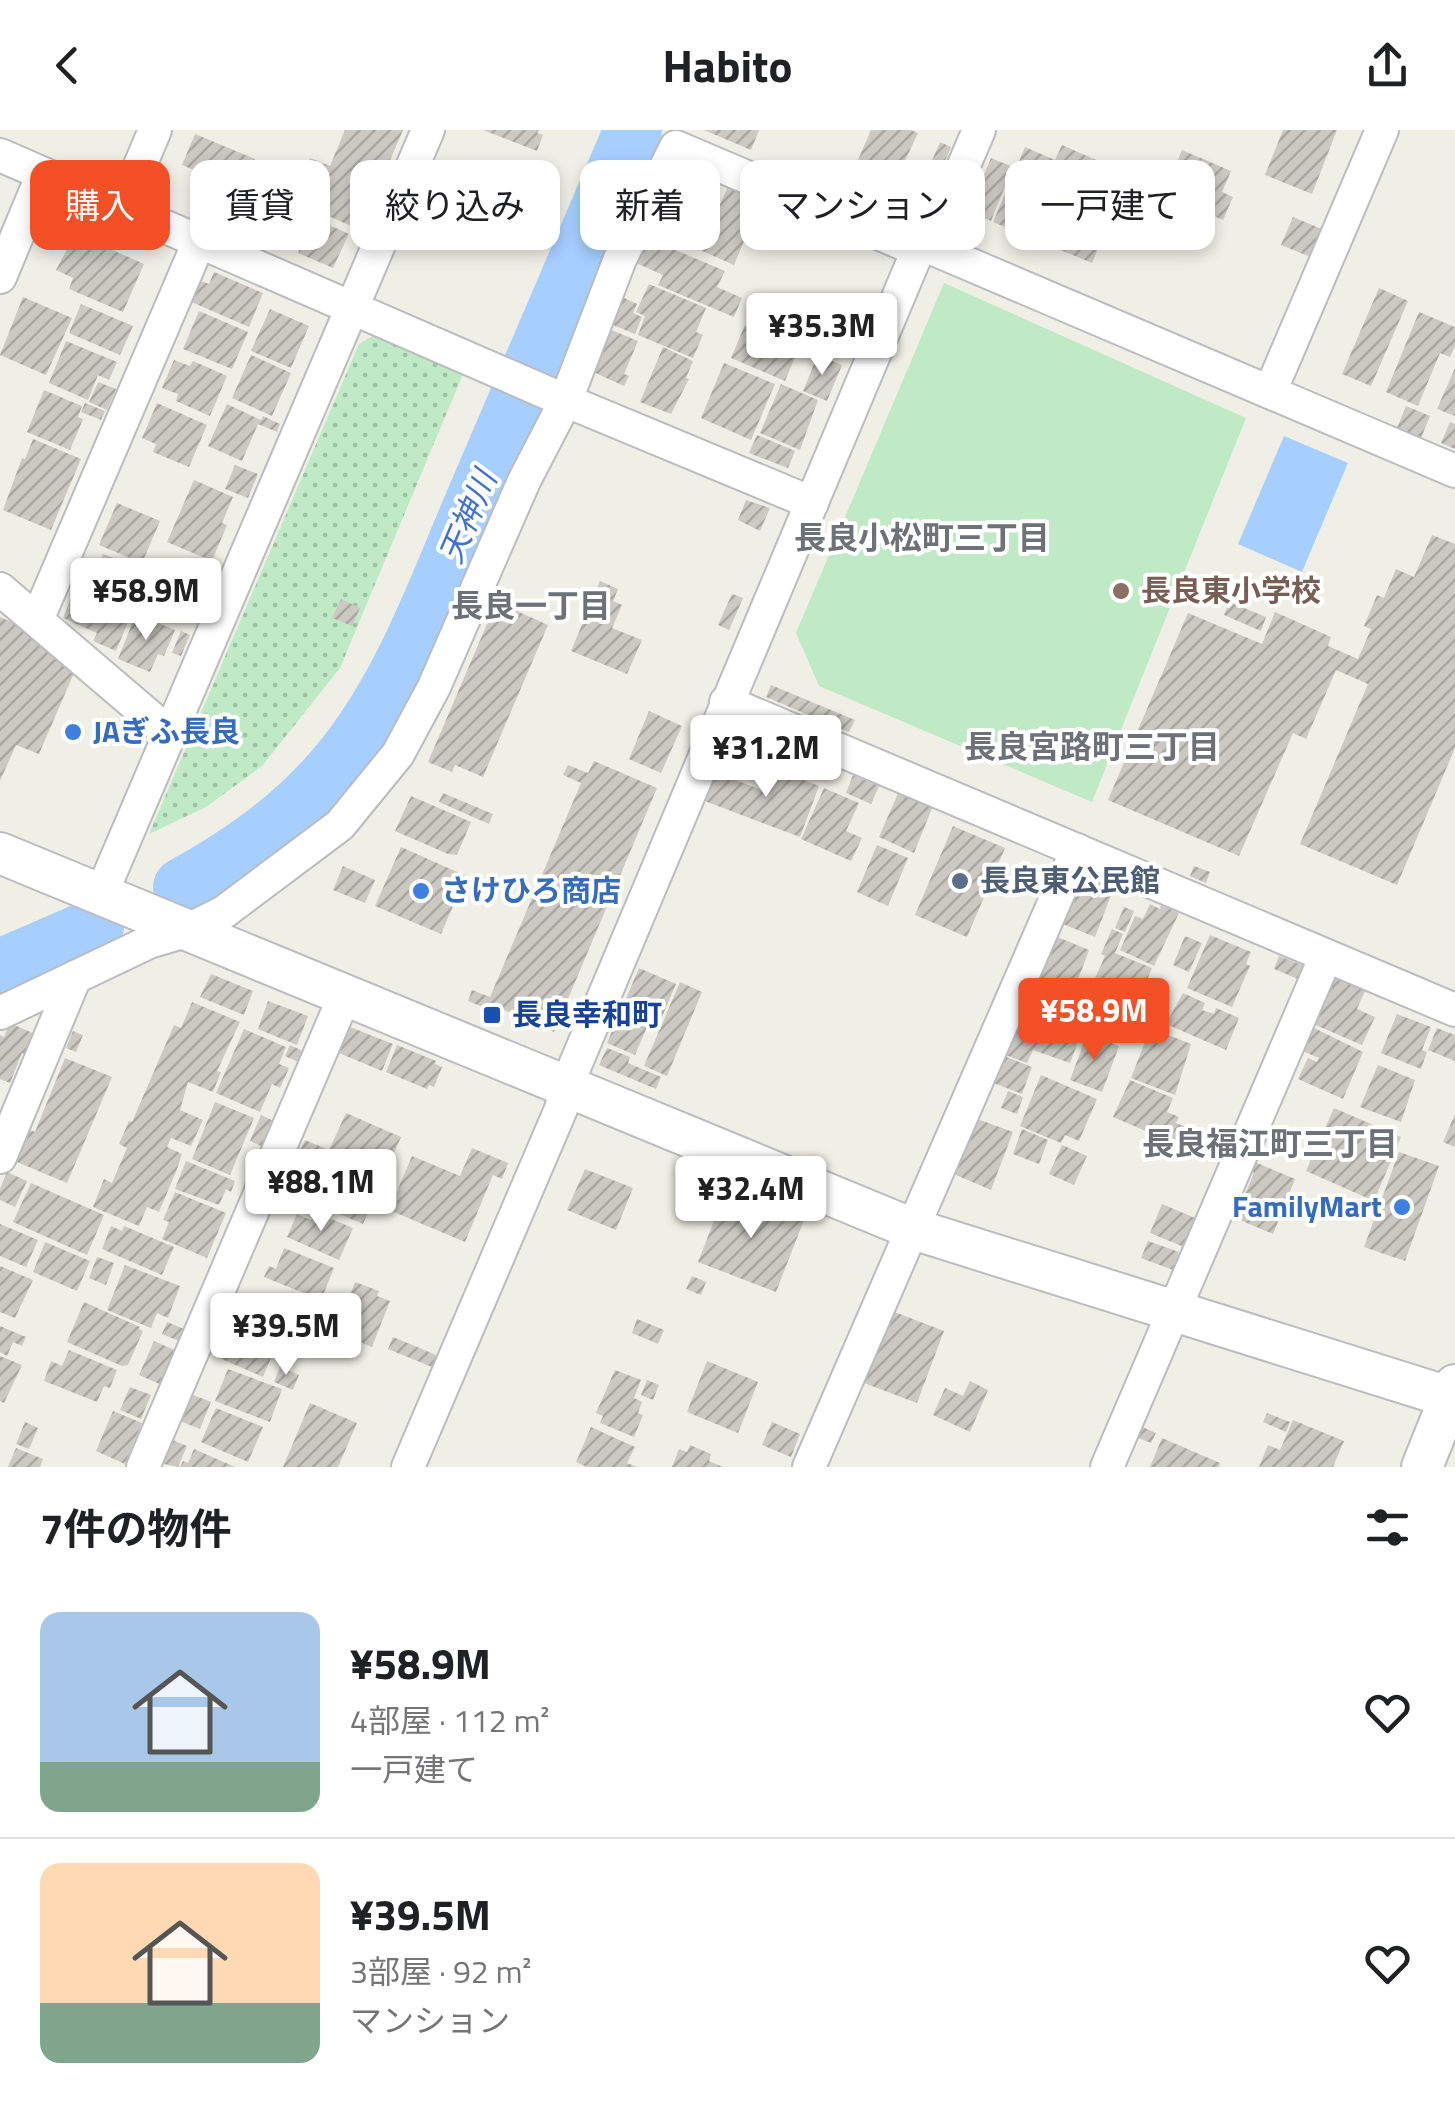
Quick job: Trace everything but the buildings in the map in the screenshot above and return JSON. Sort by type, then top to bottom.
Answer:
[{"type":"street","points":[[142,160],[155,130]]},
{"type":"street","points":[[102,897],[428,130]]},
{"type":"street","points":[[965,160],[979,130]]},
{"type":"street","points":[[1270,392],[1382,130]]},
{"type":"street","points":[[0,1013],[174,927],[224,912],[340,825],[398,754],[434,687],[558,397],[676,147],[740,173]]},
{"type":"street","points":[[0,155],[30,168]]},
{"type":"street","points":[[0,277],[30,207]]},
{"type":"street","points":[[36,620],[195,250]]},
{"type":"street","points":[[217,250],[812,503]]},
{"type":"street","points":[[408,1467],[561,1109],[566,1087],[726,702],[923,250]]},
{"type":"street","points":[[925,250],[1455,471]]},
{"type":"street","points":[[0,589],[170,734]]},
{"type":"street","points":[[726,702],[1455,1010]]},
{"type":"street","points":[[809,1467],[1077,850]]},
{"type":"street","points":[[0,853],[914,1229],[1174,1313],[1453,1394],[1422,1467]]},
{"type":"street","points":[[1106,1467],[1326,956]]},
{"type":"street","points":[[0,1157],[75,977]]},
{"type":"street","points":[[143,1467],[345,995]]},
{"type":"green space","points":[[944,283],[1246,418],[1092,802],[819,686],[796,633]]},
{"type":"green space","points":[[374,335],[463,374],[340,668],[262,766],[206,807],[149,834],[359,344]]},
{"type":"water","points":[[1284,436],[1348,463],[1302,572],[1238,544]]},
{"type":"waterway","name":"天神川","points":[[182,887],[245,848],[302,803],[336,767],[380,706],[431,604],[633,130]]},
{"type":"waterway","name":"天神川","points":[[0,968],[95,927]]},
{"type":"place","name":"長良東小学校","points":[[1121,591]]},
{"type":"place","name":"JAぎふ長良","points":[[73,732]]},
{"type":"place","name":"長良東公民館","points":[[960,881]]},
{"type":"place","name":"さけひろ商店","points":[[421,891]]},
{"type":"place","name":"長良幸和町","points":[[492,1015]]},
{"type":"place","name":"FamilyMart","points":[[1402,1207]]},
{"type":"district","name":"長良小松町三丁目","points":[[922,538]]},
{"type":"district","name":"長良一丁目","points":[[531,606]]},
{"type":"district","name":"長良宮路町三丁目","points":[[1092,747]]},
{"type":"district","name":"長良福江町三丁目","points":[[1270,1144]]}]
